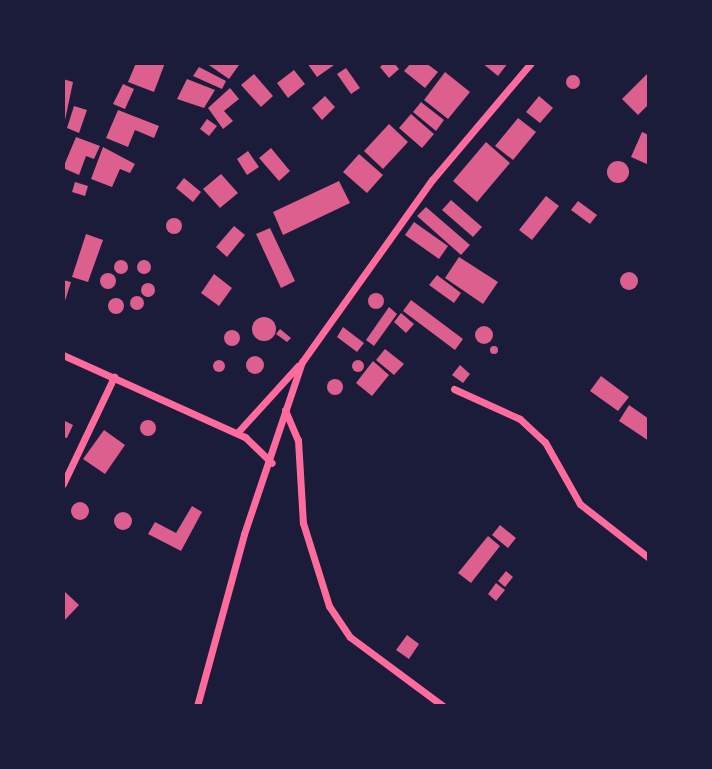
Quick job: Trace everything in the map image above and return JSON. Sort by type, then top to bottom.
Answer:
[{"type":"street","points":[[237,433],[302,362],[432,180],[531,63]]},
{"type":"street","points":[[63,355],[237,433],[272,463]]},
{"type":"street","points":[[197,706],[244,534],[272,463],[285,410],[302,362]]},
{"type":"street","points":[[63,484],[114,377]]},
{"type":"street","points":[[454,389],[520,419],[544,442],[580,505],[649,558]]},
{"type":"street","points":[[285,410],[298,440],[303,523],[329,606],[350,638],[443,706]]},
{"type":"building","points":[[136,63],[165,63],[154,92],[128,82]]},
{"type":"building","points":[[206,63],[236,63],[239,65],[229,79]]},
{"type":"building","points":[[307,63],[337,63],[317,77]]},
{"type":"building","points":[[384,63],[394,63],[399,69],[389,78],[380,67]]},
{"type":"building","points":[[411,63],[426,63],[438,72],[425,88],[404,71]]},
{"type":"building","points":[[482,63],[508,63],[498,76]]},
{"type":"building","points":[[199,67],[226,81],[222,89],[193,76]]},
{"type":"building","points":[[346,68],[360,88],[351,94],[337,74]]},
{"type":"building","points":[[294,70],[305,84],[288,98],[277,83]]},
{"type":"building","points":[[445,72],[470,92],[448,119],[424,100]]},
{"type":"building","points":[[649,72],[649,104],[638,115],[622,99]]},
{"type":"building","points":[[254,74],[273,96],[261,107],[241,85]]},
{"type":"building","points":[[570,75],[576,75],[580,82],[576,89],[570,89],[566,85],[566,79]]},
{"type":"building","points":[[63,79],[73,82],[64,125],[63,125]]},
{"type":"building","points":[[187,79],[215,90],[204,108],[177,99]]},
{"type":"building","points":[[123,84],[134,89],[125,109],[113,104]]},
{"type":"building","points":[[230,88],[239,99],[224,111],[233,121],[223,129],[208,108]]},
{"type":"building","points":[[325,96],[335,107],[322,120],[312,108]]},
{"type":"building","points":[[539,96],[553,108],[540,123],[526,112]]},
{"type":"building","points":[[421,102],[444,120],[436,131],[413,112]]},
{"type":"building","points":[[74,106],[87,110],[79,133],[67,128]]},
{"type":"building","points":[[118,110],[159,126],[154,138],[135,130],[128,147],[106,138]]},
{"type":"building","points":[[411,114],[434,134],[422,148],[399,128]]},
{"type":"building","points":[[518,118],[536,132],[513,160],[495,146]]},
{"type":"building","points":[[207,119],[217,126],[209,136],[200,129]]},
{"type":"building","points":[[389,124],[408,142],[383,169],[364,151]]},
{"type":"building","points":[[642,132],[649,135],[649,165],[631,157]]},
{"type":"building","points":[[76,137],[100,146],[94,159],[86,156],[79,175],[63,168]]},
{"type":"building","points":[[486,142],[510,163],[477,202],[453,181]]},
{"type":"building","points":[[103,147],[135,164],[130,173],[120,169],[112,187],[91,179]]},
{"type":"building","points":[[271,148],[290,171],[279,181],[259,158]]},
{"type":"building","points":[[248,151],[259,167],[247,175],[237,159]]},
{"type":"building","points":[[359,154],[383,175],[367,193],[343,172]]},
{"type":"building","points":[[618,161],[626,164],[629,172],[626,180],[618,183],[610,180],[607,172],[610,164]]},
{"type":"building","points":[[221,174],[238,193],[220,208],[203,189]]},
{"type":"building","points":[[184,178],[201,192],[193,202],[176,188]]},
{"type":"building","points":[[339,181],[350,203],[283,235],[273,212]]},
{"type":"building","points":[[75,182],[88,186],[85,196],[72,192]]},
{"type":"building","points":[[546,196],[559,206],[532,240],[519,230]]},
{"type":"building","points":[[451,200],[482,227],[473,237],[442,210]]},
{"type":"building","points":[[578,201],[597,215],[590,224],[571,210]]},
{"type":"building","points":[[426,207],[470,245],[461,255],[417,216]]},
{"type":"building","points":[[171,218],[177,218],[182,226],[180,232],[171,234],[166,229],[166,223]]},
{"type":"building","points":[[414,222],[448,246],[439,259],[405,235]]},
{"type":"building","points":[[234,226],[245,235],[227,257],[216,247]]},
{"type":"building","points":[[270,228],[295,281],[281,288],[256,234]]},
{"type":"building","points":[[86,234],[103,240],[88,282],[72,277]]},
{"type":"building","points":[[459,257],[498,282],[483,304],[445,278]]},
{"type":"building","points":[[118,260],[124,260],[128,267],[124,274],[118,274],[114,270],[114,264]]},
{"type":"building","points":[[144,260],[149,262],[149,272],[144,274],[139,272],[137,267],[139,262]]},
{"type":"building","points":[[629,272],[635,275],[638,281],[635,287],[629,290],[623,287],[620,281],[623,275]]},
{"type":"building","points":[[105,273],[111,273],[116,281],[114,287],[105,289],[100,284],[100,278]]},
{"type":"building","points":[[214,274],[232,288],[219,306],[201,293]]},
{"type":"building","points":[[437,275],[461,293],[454,303],[429,285]]},
{"type":"building","points":[[63,280],[71,282],[64,304],[63,304]]},
{"type":"building","points":[[148,283],[153,285],[153,295],[148,297],[143,295],[141,290],[143,285]]},
{"type":"building","points":[[373,293],[379,293],[384,301],[382,307],[373,309],[368,304],[368,298]]},
{"type":"building","points":[[137,296],[142,298],[142,308],[137,310],[132,308],[130,303],[132,298]]},
{"type":"building","points":[[116,298],[124,306],[116,314],[108,306]]},
{"type":"building","points":[[411,300],[463,339],[455,350],[403,311]]},
{"type":"building","points":[[389,307],[397,314],[374,346],[366,340]]},
{"type":"building","points":[[401,313],[414,324],[406,333],[394,322]]},
{"type":"building","points":[[264,317],[273,320],[276,329],[273,338],[264,341],[255,338],[252,329],[255,320]]},
{"type":"building","points":[[484,326],[490,329],[493,335],[490,341],[484,344],[478,341],[475,335],[478,329]]},
{"type":"building","points":[[343,327],[364,343],[357,352],[337,337]]},
{"type":"building","points":[[280,329],[291,338],[287,342],[276,334]]},
{"type":"building","points":[[229,330],[235,330],[240,338],[238,344],[229,346],[224,341],[224,335]]},
{"type":"building","points":[[494,346],[498,350],[494,354],[490,350]]},
{"type":"building","points":[[385,349],[404,364],[394,375],[376,360]]},
{"type":"building","points":[[255,356],[261,359],[264,365],[261,371],[255,374],[249,371],[246,365],[249,359]]},
{"type":"building","points":[[219,360],[225,366],[219,372],[213,366]]},
{"type":"building","points":[[358,360],[364,366],[358,372],[352,366]]},
{"type":"building","points":[[373,361],[389,375],[372,396],[356,383]]},
{"type":"building","points":[[460,365],[470,374],[463,383],[452,375]]},
{"type":"building","points":[[601,376],[629,397],[618,411],[590,391]]},
{"type":"building","points":[[332,379],[338,379],[343,387],[341,393],[332,395],[327,390],[327,384]]},
{"type":"building","points":[[629,405],[649,419],[649,441],[619,421]]},
{"type":"building","points":[[63,420],[73,425],[67,438],[63,437]]},
{"type":"building","points":[[148,420],[154,422],[154,434],[148,436],[142,434],[140,428],[142,422]]},
{"type":"building","points":[[104,430],[125,445],[105,474],[83,459]]},
{"type":"building","points":[[76,502],[84,502],[89,511],[87,518],[76,520],[71,515],[71,507]]},
{"type":"building","points":[[192,506],[202,512],[181,551],[148,534],[155,522],[176,533]]},
{"type":"building","points":[[123,512],[129,515],[132,521],[129,527],[123,530],[117,527],[114,521],[117,515]]},
{"type":"building","points":[[500,525],[516,538],[508,548],[492,535]]},
{"type":"building","points":[[488,536],[500,546],[471,583],[458,573]]},
{"type":"building","points":[[506,571],[513,577],[505,587],[498,581]]},
{"type":"building","points":[[496,583],[505,590],[496,601],[488,594]]},
{"type":"building","points":[[63,590],[79,605],[63,622]]},
{"type":"building","points":[[407,635],[419,644],[409,659],[396,650]]}]
